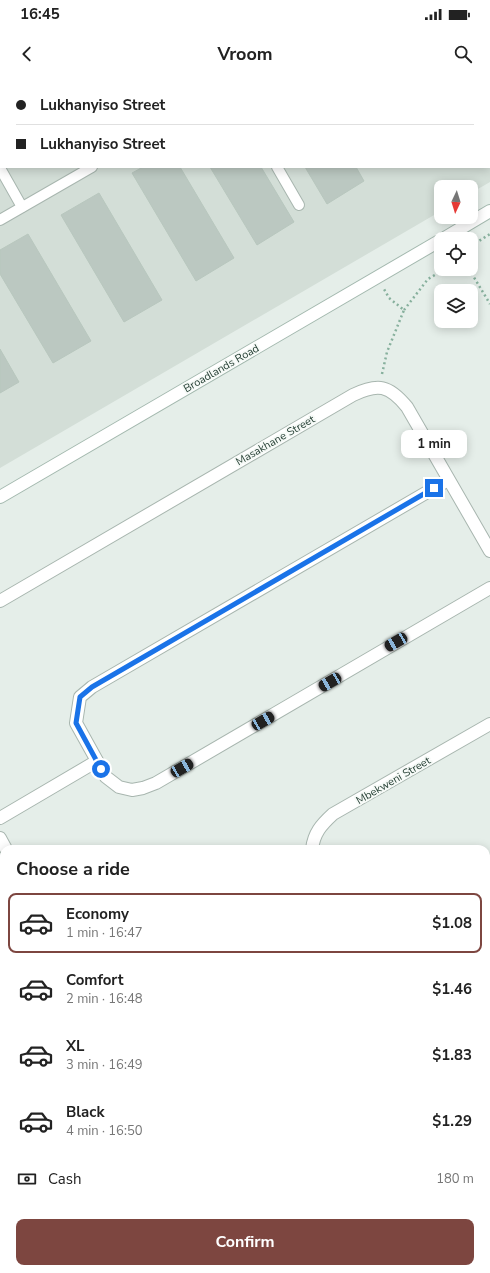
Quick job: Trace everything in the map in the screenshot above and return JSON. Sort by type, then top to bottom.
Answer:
[{"type":"street","name":"Broadlands Road","points":[[455,232],[490,211]]},
{"type":"street","name":"Broadlands Road","points":[[0,497],[434,245]]},
{"type":"street","name":"Masakhane Street","points":[[0,601],[352,395],[367,388],[379,388]]},
{"type":"street","points":[[379,388],[396,393],[407,407],[490,551]]},
{"type":"street","points":[[448,480],[92,687],[80,697],[76,723],[106,777],[118,787],[132,790],[143,788],[156,783],[490,588]]},
{"type":"street","name":"Mbekweni Street","points":[[313,845],[315,834],[322,824],[333,814],[490,724]]},
{"type":"street","points":[[0,818],[97,761]]},
{"type":"lane","points":[[0,168],[22,207]]},
{"type":"lane","points":[[0,220],[90,168]]},
{"type":"lane","points":[[278,168],[299,205]]},
{"type":"path","points":[[478,242],[490,234]]},
{"type":"path","points":[[379,388],[387,352],[404,310],[428,279],[434,275]]},
{"type":"path","points":[[473,276],[490,304]]},
{"type":"path","points":[[377,277],[389,298],[404,310]]},
{"type":"shaded area","points":[[0,168],[490,168],[490,182],[478,189],[478,180],[434,180],[434,215],[0,468]]},
{"type":"building","points":[[141,168],[181,168],[234,258],[196,281],[132,173]]},
{"type":"building","points":[[211,168],[262,168],[294,222],[257,245]]},
{"type":"building","points":[[306,168],[357,168],[364,181],[327,204]]},
{"type":"building","points":[[99,193],[162,300],[124,322],[61,215]]},
{"type":"building","points":[[28,234],[91,341],[53,363],[0,274],[0,250]]},
{"type":"building","points":[[0,349],[19,382],[0,393]]},
{"type":"route","points":[[101,769],[76,723],[76,710],[80,697],[92,687],[434,488]]}]
